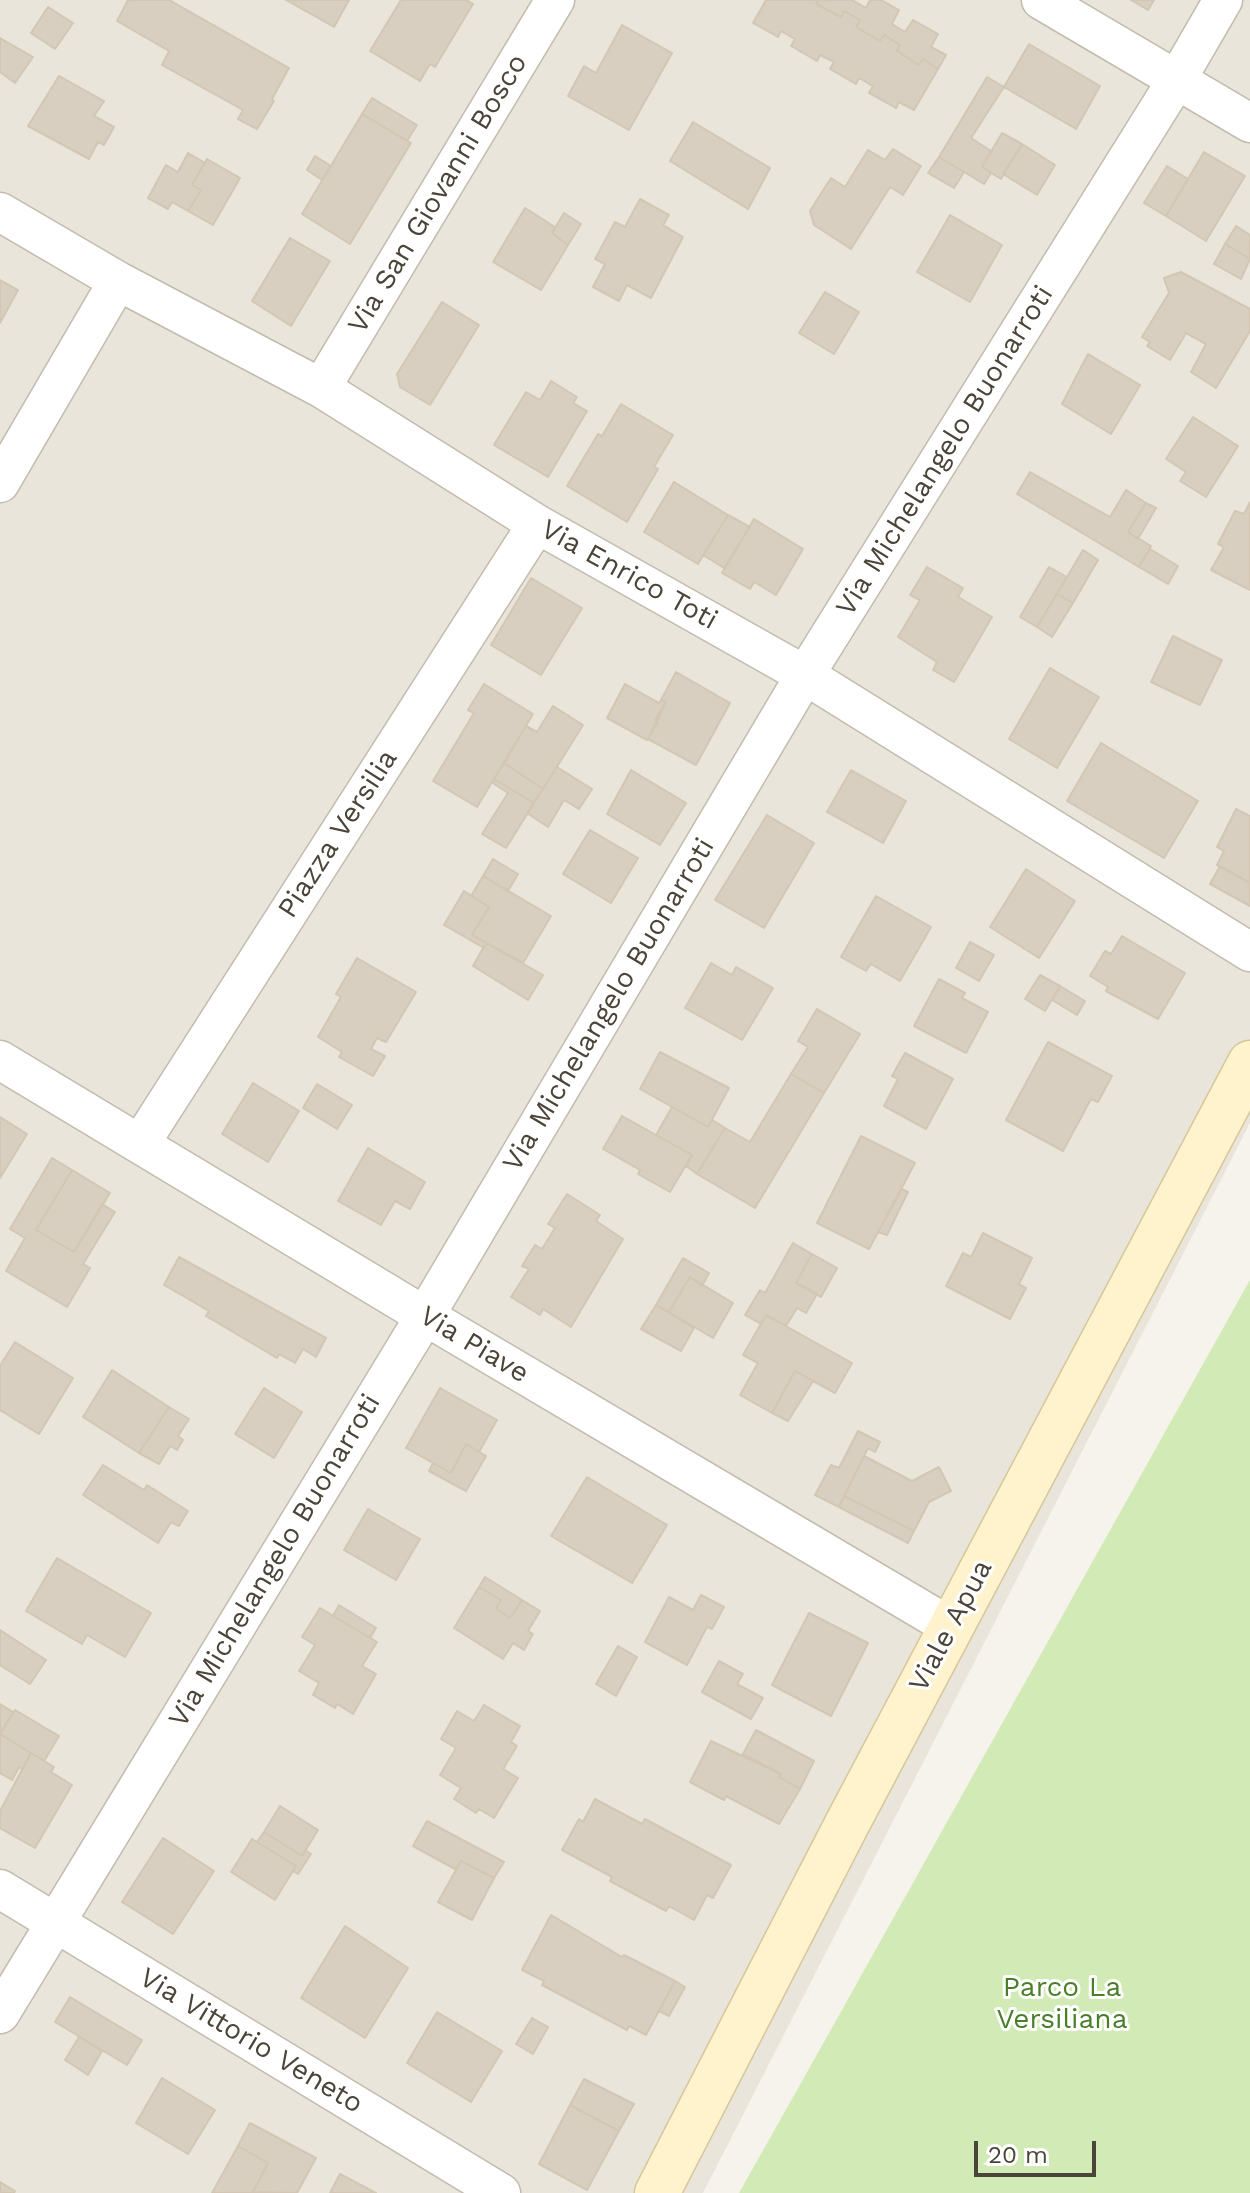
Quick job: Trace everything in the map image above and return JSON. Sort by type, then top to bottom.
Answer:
[{"type":"street","name":"Via San Giovanni Bosco","points":[[321,388],[555,0]]},
{"type":"street","points":[[1041,0],[1250,123]]},
{"type":"street","name":"Via Michelangelo Buonarroti","points":[[0,2014],[425,1316],[805,675],[1176,81],[1223,0]]},
{"type":"street","name":"Via Enrico Toti","points":[[0,212],[118,281],[321,388],[537,524],[805,675],[1250,952]]},
{"type":"street","points":[[0,483],[118,281]]},
{"type":"street","name":"Piazza Versilia","points":[[140,1144],[537,524]]},
{"type":"street","name":"Via Piave","points":[[0,1060],[951,1627]]},
{"type":"street","name":"Viale Apua","points":[[657,2193],[951,1627],[1250,1063]]},
{"type":"street","name":"Via Vittorio Veneto","points":[[0,1889],[501,2193]]},
{"type":"shaded area","points":[[0,0],[1250,0],[1250,1123],[703,2193],[0,2193]]},
{"type":"green space","name":"Parco La Versiliana","points":[[1250,1280],[1250,2193],[739,2193],[824,2042]]},
{"type":"building","points":[[128,0],[169,0],[289,68],[257,129],[238,119],[243,110],[162,65],[169,51],[117,21]]},
{"type":"building","points":[[286,0],[349,0],[334,27]]},
{"type":"building","points":[[401,0],[466,0],[473,4],[435,67],[430,64],[420,81],[370,51]]},
{"type":"building","points":[[766,0],[819,0],[816,4],[841,17],[844,11],[860,20],[856,27],[880,41],[884,35],[900,45],[897,51],[919,65],[923,59],[938,69],[914,110],[899,102],[896,108],[869,93],[873,86],[859,78],[856,84],[830,69],[834,62],[820,55],[817,61],[791,46],[795,39],[781,31],[778,37],[753,23]]},
{"type":"building","points":[[819,0],[852,0],[866,8],[870,0],[881,0],[899,10],[892,24],[905,32],[913,20],[938,34],[931,47],[946,55],[938,69],[923,59],[919,65],[897,51],[900,45],[884,35],[880,41],[856,27],[860,20],[844,11],[841,17],[816,4]]},
{"type":"building","points":[[1131,0],[1154,0],[1148,10]]},
{"type":"building","points":[[48,7],[73,23],[55,49],[31,33]]},
{"type":"building","points":[[622,25],[672,53],[629,130],[568,96],[584,66],[596,73]]},
{"type":"building","points":[[0,38],[33,57],[15,83],[0,72]]},
{"type":"building","points":[[1029,44],[1100,86],[1076,129],[1004,87]]},
{"type":"building","points":[[59,76],[104,101],[94,116],[114,127],[104,145],[98,142],[89,159],[28,126]]},
{"type":"building","points":[[987,77],[1004,87],[971,138],[991,151],[982,167],[991,173],[984,184],[939,157]]},
{"type":"building","points":[[372,98],[417,125],[407,141],[362,114]]},
{"type":"building","points":[[362,114],[411,143],[350,244],[302,214]]},
{"type":"building","points":[[693,122],[770,168],[748,209],[670,161]]},
{"type":"building","points":[[1002,133],[1022,144],[1001,179],[982,167]]},
{"type":"building","points":[[1022,144],[1055,165],[1037,195],[1003,174]]},
{"type":"building","points":[[893,149],[921,166],[903,195],[890,187],[851,249],[814,225],[810,211],[831,178],[845,187],[868,150],[885,160]]},
{"type":"building","points":[[1204,152],[1245,176],[1206,241],[1166,216]]},
{"type":"building","points":[[188,153],[205,163],[192,185],[201,190],[188,211],[172,202],[168,209],[148,198],[166,165],[178,172]]},
{"type":"building","points":[[315,156],[331,166],[322,180],[307,170]]},
{"type":"building","points":[[939,157],[964,172],[954,188],[928,173]]},
{"type":"building","points":[[207,159],[240,178],[213,225],[188,211],[201,190],[192,185]]},
{"type":"building","points":[[1167,166],[1188,179],[1166,216],[1144,203]]},
{"type":"building","points":[[640,199],[669,215],[663,225],[683,237],[651,298],[627,285],[619,301],[593,287],[605,264],[595,259],[615,222],[625,227]]},
{"type":"building","points":[[525,208],[555,227],[552,233],[568,245],[541,290],[493,262]]},
{"type":"building","points":[[564,213],[581,224],[568,245],[552,233]]},
{"type":"building","points":[[950,215],[1002,245],[970,302],[917,272]]},
{"type":"building","points":[[1236,226],[1250,235],[1250,259],[1225,244]]},
{"type":"building","points":[[290,238],[330,261],[291,326],[252,301]]},
{"type":"building","points":[[1225,244],[1250,259],[1241,279],[1214,264]]},
{"type":"building","points":[[1181,272],[1250,309],[1250,331],[1216,388],[1191,372],[1206,344],[1186,333],[1170,360],[1147,346],[1150,342],[1142,337],[1169,293],[1164,278]]},
{"type":"building","points":[[0,280],[18,290],[0,323]]},
{"type":"building","points":[[825,292],[859,312],[834,354],[799,333]]},
{"type":"building","points":[[442,302],[479,325],[430,405],[400,387],[397,374]]},
{"type":"building","points":[[1088,354],[1140,385],[1111,434],[1062,404]]},
{"type":"building","points":[[551,381],[577,397],[573,403],[587,411],[548,477],[494,445],[526,392],[540,400]]},
{"type":"building","points":[[621,404],[673,435],[654,467],[658,469],[627,522],[567,486],[598,434],[602,436]]},
{"type":"building","points":[[1193,417],[1238,446],[1206,497],[1180,481],[1186,472],[1166,459]]},
{"type":"building","points":[[1030,472],[1110,517],[1126,490],[1146,503],[1128,532],[1151,546],[1139,567],[1017,494]]},
{"type":"building","points":[[674,482],[728,515],[698,564],[644,532]]},
{"type":"building","points":[[1250,502],[1250,590],[1211,570],[1224,547],[1218,544],[1235,511],[1244,514]]},
{"type":"building","points":[[1146,503],[1156,508],[1138,539],[1128,532]]},
{"type":"building","points":[[728,515],[750,527],[724,568],[703,555]]},
{"type":"building","points":[[754,519],[803,549],[776,595],[754,582],[750,589],[722,573]]},
{"type":"building","points":[[1150,549],[1178,566],[1168,584],[1139,567]]},
{"type":"building","points":[[1083,550],[1098,560],[1073,603],[1057,594]]},
{"type":"building","points":[[927,567],[963,588],[958,597],[992,617],[954,682],[933,670],[937,662],[898,637],[920,600],[910,595]]},
{"type":"building","points":[[1049,567],[1067,577],[1037,627],[1020,617]]},
{"type":"building","points":[[531,578],[582,608],[541,675],[491,645]]},
{"type":"building","points":[[1057,594],[1073,603],[1052,637],[1037,627]]},
{"type":"building","points":[[1173,636],[1222,660],[1200,705],[1151,682]]},
{"type":"building","points":[[1050,668],[1099,697],[1057,768],[1009,739]]},
{"type":"building","points":[[676,672],[730,703],[696,765],[648,739],[666,702],[661,700]]},
{"type":"building","points":[[484,684],[533,714],[477,807],[433,781],[474,713],[468,710]]},
{"type":"building","points":[[625,684],[659,703],[661,700],[666,702],[647,740],[607,718]]},
{"type":"building","points":[[553,706],[583,725],[543,789],[504,763],[526,726],[537,732]]},
{"type":"building","points":[[1101,743],[1198,801],[1164,858],[1067,801]]},
{"type":"building","points":[[504,763],[543,789],[534,803],[494,779]]},
{"type":"building","points":[[557,767],[592,789],[579,809],[564,800],[548,827],[527,813]]},
{"type":"building","points":[[631,770],[686,803],[660,845],[607,814]]},
{"type":"building","points":[[851,770],[906,801],[883,843],[827,812]]},
{"type":"building","points":[[494,779],[534,803],[506,848],[482,834],[508,793],[493,783]]},
{"type":"building","points":[[1236,809],[1250,816],[1250,883],[1217,865],[1224,851],[1217,847]]},
{"type":"building","points":[[767,815],[814,843],[764,928],[715,900]]},
{"type":"building","points":[[590,830],[638,858],[611,903],[563,874]]},
{"type":"building","points":[[493,859],[518,874],[508,891],[483,876]]},
{"type":"building","points":[[1220,866],[1250,883],[1250,906],[1210,884]]},
{"type":"building","points":[[1026,869],[1075,901],[1039,958],[990,927]]},
{"type":"building","points":[[483,876],[551,916],[523,963],[472,935],[489,907],[471,896]]},
{"type":"building","points":[[464,891],[489,907],[472,935],[486,943],[484,948],[444,925]]},
{"type":"building","points":[[876,896],[931,927],[900,981],[871,964],[866,971],[841,957]]},
{"type":"building","points":[[1122,936],[1185,973],[1158,1019],[1106,991],[1108,987],[1090,976],[1105,951],[1111,954]]},
{"type":"building","points":[[970,942],[994,955],[979,981],[956,968]]},
{"type":"building","points":[[486,943],[543,975],[528,1000],[473,966]]},
{"type":"building","points":[[357,958],[416,992],[386,1042],[377,1038],[371,1049],[385,1056],[373,1076],[339,1057],[342,1052],[318,1037],[341,997],[336,994]]},
{"type":"building","points":[[711,963],[732,975],[736,967],[773,988],[742,1040],[685,1008]]},
{"type":"building","points":[[1040,975],[1060,986],[1045,1011],[1025,999]]},
{"type":"building","points":[[939,979],[965,993],[962,998],[988,1012],[966,1053],[914,1026]]},
{"type":"building","points":[[1060,986],[1085,1001],[1077,1015],[1052,1000]]},
{"type":"building","points":[[817,1009],[860,1034],[824,1093],[791,1074],[808,1047],[798,1041]]},
{"type":"building","points":[[1048,1042],[1112,1076],[1098,1102],[1091,1099],[1063,1151],[1006,1120]]},
{"type":"building","points":[[660,1052],[729,1088],[708,1127],[640,1089]]},
{"type":"building","points":[[905,1053],[953,1079],[926,1129],[884,1106],[898,1079],[892,1076]]},
{"type":"building","points":[[791,1074],[824,1093],[755,1208],[697,1174],[725,1128],[750,1142]]},
{"type":"building","points":[[253,1083],[299,1111],[268,1162],[222,1134]]},
{"type":"building","points":[[317,1084],[352,1105],[337,1129],[303,1108]]},
{"type":"building","points":[[672,1107],[708,1127],[712,1120],[725,1128],[697,1174],[686,1166],[692,1155],[656,1135]]},
{"type":"building","points":[[622,1116],[692,1155],[670,1192],[603,1149]]},
{"type":"building","points":[[0,1117],[27,1134],[0,1178]]},
{"type":"building","points":[[861,1136],[915,1163],[869,1249],[817,1223]]},
{"type":"building","points":[[368,1148],[425,1182],[410,1209],[395,1201],[381,1225],[338,1201]]},
{"type":"building","points":[[52,1158],[72,1170],[36,1230],[74,1252],[102,1204],[115,1212],[83,1264],[90,1268],[67,1307],[6,1271],[25,1238],[10,1229]]},
{"type":"building","points":[[72,1170],[110,1193],[74,1252],[36,1230]]},
{"type":"building","points":[[902,1189],[908,1192],[887,1235],[878,1232]]},
{"type":"building","points":[[567,1194],[600,1215],[596,1221],[623,1239],[571,1327],[543,1309],[540,1315],[511,1297],[529,1269],[522,1266],[535,1245],[542,1249],[555,1228],[548,1224]]},
{"type":"building","points":[[983,1233],[1032,1258],[1019,1284],[1026,1288],[1010,1319],[946,1286],[963,1253],[971,1257]]},
{"type":"building","points":[[793,1243],[812,1254],[796,1283],[817,1294],[806,1313],[797,1308],[786,1326],[766,1315],[761,1324],[745,1315],[760,1290],[765,1293]]},
{"type":"building","points":[[812,1254],[837,1268],[821,1297],[796,1283]]},
{"type":"building","points":[[179,1257],[326,1338],[316,1357],[303,1349],[295,1363],[279,1354],[277,1358],[206,1316],[209,1311],[164,1285]]},
{"type":"building","points":[[683,1258],[709,1273],[702,1286],[690,1277],[669,1312],[656,1305]]},
{"type":"building","points":[[690,1277],[733,1303],[713,1338],[669,1312]]},
{"type":"building","points":[[656,1305],[694,1328],[681,1351],[641,1329]]},
{"type":"building","points":[[766,1315],[852,1363],[835,1393],[795,1371],[772,1413],[740,1395],[758,1363],[743,1355]]},
{"type":"building","points":[[15,1342],[73,1378],[39,1434],[0,1410],[0,1366]]},
{"type":"building","points":[[112,1370],[169,1407],[139,1453],[83,1417]]},
{"type":"building","points":[[795,1371],[813,1381],[788,1421],[772,1413]]},
{"type":"building","points":[[264,1388],[302,1412],[274,1458],[235,1434]]},
{"type":"building","points":[[440,1388],[497,1420],[479,1452],[466,1444],[451,1473],[406,1448]]},
{"type":"building","points":[[169,1407],[189,1419],[178,1436],[183,1440],[177,1450],[170,1446],[159,1464],[139,1453]]},
{"type":"building","points":[[858,1431],[880,1442],[875,1452],[868,1448],[839,1507],[815,1495],[831,1465],[839,1468]]},
{"type":"building","points":[[466,1444],[486,1456],[466,1491],[429,1471],[433,1463],[451,1473]]},
{"type":"building","points":[[864,1456],[912,1481],[939,1467],[951,1491],[929,1502],[914,1531],[844,1496]]},
{"type":"building","points":[[103,1465],[144,1490],[147,1485],[188,1511],[179,1526],[171,1522],[158,1543],[83,1495]]},
{"type":"building","points":[[587,1477],[667,1525],[632,1583],[551,1536]]},
{"type":"building","points":[[844,1496],[914,1531],[908,1543],[839,1507]]},
{"type":"building","points":[[368,1509],[420,1539],[396,1580],[344,1550]]},
{"type":"building","points":[[57,1558],[151,1613],[125,1657],[87,1635],[82,1644],[26,1611]]},
{"type":"building","points":[[485,1577],[522,1600],[510,1618],[496,1609],[501,1600],[479,1587]]},
{"type":"building","points":[[479,1587],[501,1600],[496,1609],[510,1618],[522,1600],[540,1611],[528,1631],[533,1634],[524,1650],[513,1643],[503,1659],[454,1628]]},
{"type":"building","points":[[701,1595],[724,1607],[712,1629],[707,1627],[687,1665],[645,1642],[669,1597],[693,1610]]},
{"type":"building","points":[[339,1605],[376,1628],[370,1638],[333,1616]]},
{"type":"building","points":[[320,1608],[377,1642],[362,1666],[376,1674],[353,1714],[313,1695],[319,1683],[299,1671],[315,1645],[302,1637]]},
{"type":"building","points":[[809,1613],[868,1643],[831,1716],[772,1685]]},
{"type":"building","points":[[0,1630],[46,1660],[30,1684],[0,1665]]},
{"type":"building","points":[[618,1646],[637,1657],[616,1696],[596,1684]]},
{"type":"building","points":[[719,1661],[743,1674],[737,1684],[763,1698],[751,1719],[702,1692]]},
{"type":"building","points":[[0,1704],[13,1712],[0,1734]]},
{"type":"building","points":[[484,1705],[520,1726],[511,1742],[517,1746],[503,1769],[518,1778],[494,1818],[479,1809],[476,1813],[454,1799],[461,1788],[440,1775],[456,1748],[441,1739],[457,1711],[474,1721]]},
{"type":"building","points":[[15,1710],[59,1736],[44,1761],[0,1734]]},
{"type":"building","points":[[756,1730],[814,1761],[800,1789],[779,1777],[781,1774],[743,1754]]},
{"type":"building","points":[[0,1734],[31,1753],[23,1769],[19,1767],[12,1780],[0,1773]]},
{"type":"building","points":[[711,1741],[781,1774],[779,1777],[800,1789],[779,1824],[726,1796],[724,1800],[690,1782]]},
{"type":"building","points":[[31,1753],[54,1767],[51,1772],[72,1785],[35,1848],[0,1828],[0,1811]]},
{"type":"building","points":[[595,1799],[642,1824],[645,1819],[731,1865],[713,1898],[707,1895],[694,1920],[669,1906],[666,1911],[610,1881],[612,1877],[562,1850],[579,1819],[583,1822]]},
{"type":"building","points":[[280,1806],[318,1830],[302,1856],[264,1832]]},
{"type":"building","points":[[427,1821],[504,1862],[494,1878],[461,1861],[455,1869],[413,1846]]},
{"type":"building","points":[[264,1832],[302,1856],[305,1850],[311,1854],[298,1874],[293,1871],[296,1866],[257,1842]]},
{"type":"building","points":[[163,1838],[214,1871],[173,1934],[122,1902]]},
{"type":"building","points":[[252,1839],[296,1866],[275,1900],[231,1872]]},
{"type":"building","points":[[461,1861],[494,1878],[472,1920],[438,1902]]},
{"type":"building","points":[[551,1915],[622,1957],[624,1955],[675,1981],[646,2035],[629,2026],[627,2030],[542,1985],[544,1981],[522,1970]]},
{"type":"building","points":[[345,1926],[408,1968],[365,2038],[301,1998]]},
{"type":"building","points":[[675,1981],[685,1987],[669,2016],[659,2011]]},
{"type":"building","points":[[70,1997],[142,2040],[127,2065],[55,2022]]},
{"type":"building","points":[[437,2012],[502,2051],[471,2102],[407,2063]]},
{"type":"building","points":[[532,2018],[548,2027],[533,2054],[516,2044]]},
{"type":"building","points":[[79,2037],[102,2051],[88,2075],[65,2060]]},
{"type":"building","points":[[162,2078],[215,2110],[188,2154],[136,2123]]},
{"type":"building","points":[[584,2079],[634,2104],[619,2131],[570,2105]]},
{"type":"building","points":[[570,2105],[619,2131],[587,2190],[539,2164]]},
{"type":"building","points":[[250,2123],[316,2158],[297,2193],[253,2192],[268,2163],[238,2146]]},
{"type":"building","points":[[238,2146],[268,2163],[255,2193],[212,2193]]},
{"type":"building","points":[[340,2174],[376,2193],[330,2193]]},
{"type":"building","points":[[0,2182],[15,2191],[14,2193],[0,2193]]}]
